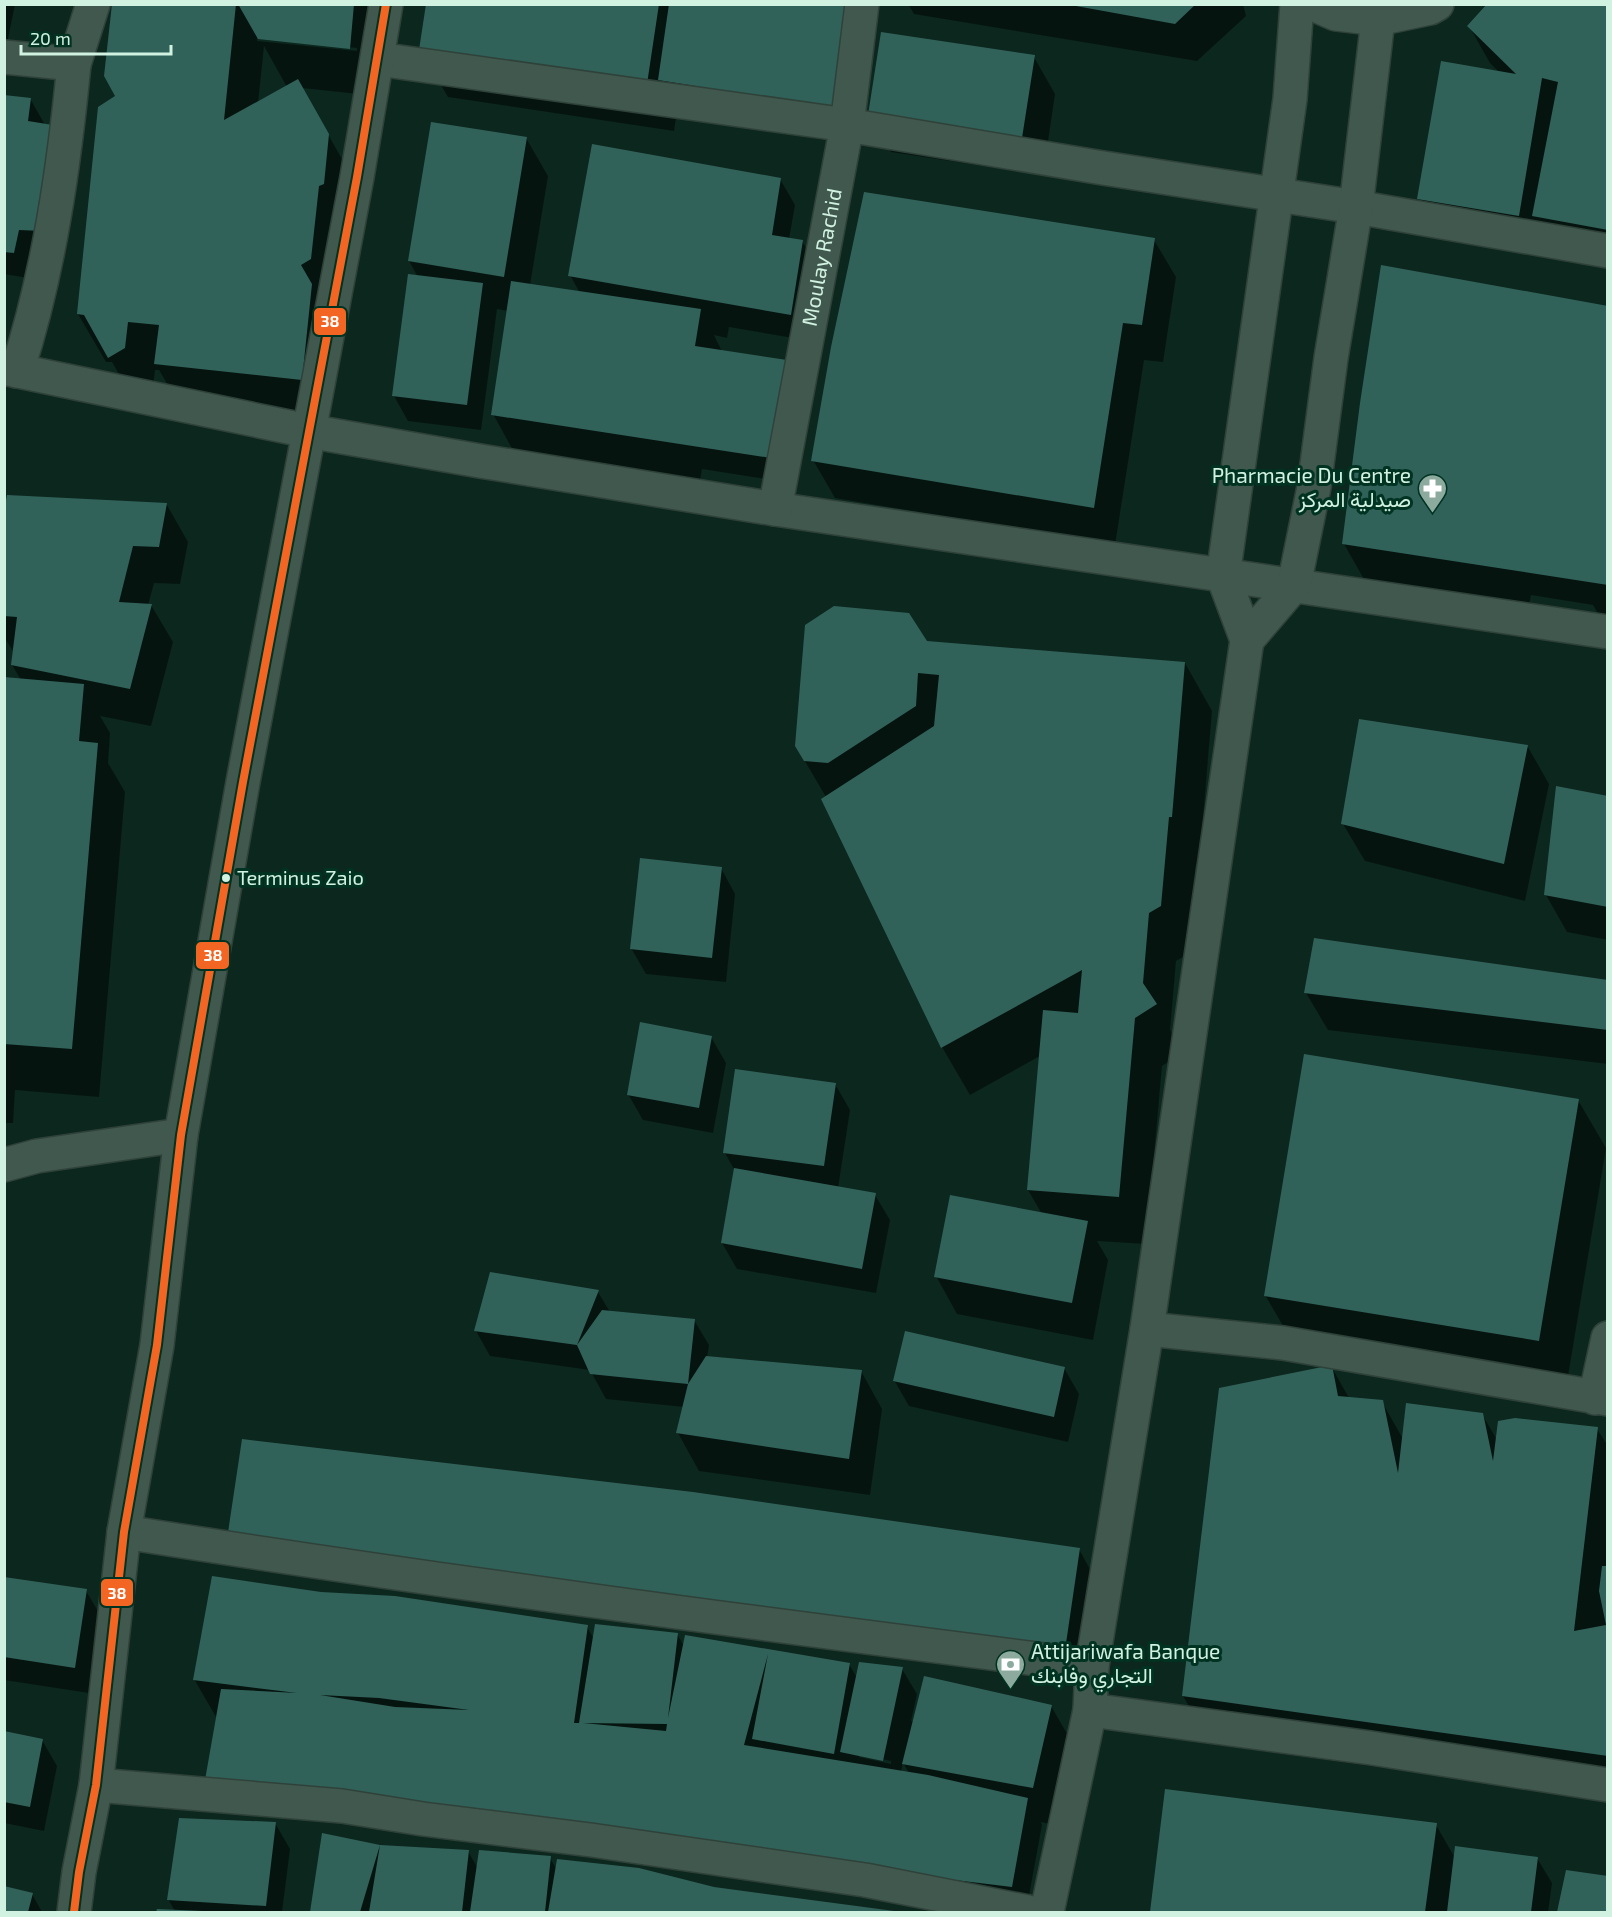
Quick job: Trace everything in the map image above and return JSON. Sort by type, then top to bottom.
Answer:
[{"type":"street","points":[[93,4],[74,64],[67,135],[50,240],[31,328],[11,369],[308,431],[775,508],[1608,633]]},
{"type":"street","points":[[74,1912],[96,1785],[124,1532],[157,1345],[181,1135],[243,782],[378,59],[386,4]]},
{"type":"street","name":"Moulay Rachid","points":[[775,508],[847,125],[862,4]]},
{"type":"street","points":[[1047,1912],[1090,1710],[1092,1666],[1147,1329],[1247,640],[1223,576],[1290,99],[1297,4]]},
{"type":"street","points":[[1313,4],[1336,14],[1378,19],[1430,8],[1437,4]]},
{"type":"street","points":[[1247,640],[1294,585],[1314,487],[1356,207],[1378,19]]},
{"type":"street","points":[[4,57],[74,64]]},
{"type":"street","points":[[378,59],[847,125],[1608,250]]},
{"type":"street","points":[[4,1165],[37,1156],[181,1135]]},
{"type":"street","points":[[1147,1329],[1283,1343],[1601,1398],[1608,1338]]},
{"type":"street","points":[[124,1532],[333,1564],[794,1628],[1092,1666]]},
{"type":"street","points":[[1090,1710],[1371,1748],[1608,1785]]},
{"type":"street","points":[[96,1785],[342,1806],[865,1880],[1028,1912]]},
{"type":"building","points":[[112,4],[236,4],[224,120],[298,79],[329,134],[324,184],[319,186],[311,259],[301,265],[312,284],[302,380],[154,364],[159,325],[128,322],[125,348],[108,358],[84,315],[77,314],[98,107],[115,96],[104,76]]},
{"type":"building","points":[[238,4],[354,4],[350,49],[258,39]]},
{"type":"building","points":[[426,4],[659,4],[647,84],[419,50]]},
{"type":"building","points":[[669,4],[853,4],[835,109],[658,80]]},
{"type":"building","points":[[1065,4],[1196,4],[1175,24]]},
{"type":"building","points":[[1487,4],[1608,4],[1608,230],[1532,216],[1558,82],[1542,78],[1519,216],[1417,199],[1441,61],[1516,74],[1467,26]]},
{"type":"building","points":[[881,32],[1035,55],[1022,138],[868,115]]},
{"type":"building","points":[[4,95],[31,98],[28,121],[59,126],[43,231],[19,230],[14,253],[4,252]]},
{"type":"building","points":[[431,122],[527,137],[504,277],[408,261]]},
{"type":"building","points":[[592,144],[781,178],[772,235],[803,240],[791,315],[568,276]]},
{"type":"building","points":[[864,192],[1155,238],[1142,325],[1123,323],[1094,508],[811,461],[831,347]]},
{"type":"building","points":[[1381,265],[1608,306],[1608,585],[1342,544]]},
{"type":"building","points":[[408,274],[483,283],[467,405],[392,396]]},
{"type":"building","points":[[511,281],[701,309],[695,346],[787,360],[771,458],[491,415]]},
{"type":"building","points":[[7,495],[167,503],[159,547],[133,546],[119,602],[152,604],[130,689],[11,665],[17,617],[4,616],[4,511]]},
{"type":"building","points":[[834,606],[909,613],[927,641],[1185,662],[1172,817],[1169,817],[1161,906],[1149,913],[1143,983],[1157,1004],[1135,1018],[1119,1197],[1027,1190],[1043,1010],[1078,1013],[1082,970],[941,1048],[821,799],[934,726],[939,675],[918,673],[916,706],[828,763],[804,761],[795,746],[805,625]]},
{"type":"building","points":[[4,677],[84,684],[79,741],[98,743],[72,1049],[4,1044]]},
{"type":"building","points":[[1359,719],[1528,745],[1504,864],[1341,824]]},
{"type":"building","points":[[1556,786],[1608,796],[1608,907],[1544,895]]},
{"type":"building","points":[[640,858],[722,867],[712,958],[630,949]]},
{"type":"building","points":[[1314,938],[1608,980],[1608,1030],[1304,993]]},
{"type":"building","points":[[640,1022],[712,1036],[699,1108],[627,1095]]},
{"type":"building","points":[[1304,1054],[1579,1099],[1539,1341],[1264,1296]]},
{"type":"building","points":[[735,1069],[836,1083],[824,1166],[723,1153]]},
{"type":"building","points":[[734,1168],[876,1193],[862,1269],[721,1243]]},
{"type":"building","points":[[950,1195],[1088,1221],[1072,1303],[934,1277]]},
{"type":"building","points":[[490,1272],[599,1290],[577,1345],[474,1331]]},
{"type":"building","points":[[602,1310],[695,1319],[688,1384],[590,1374],[577,1345]]},
{"type":"building","points":[[905,1331],[1065,1367],[1054,1417],[893,1381]]},
{"type":"building","points":[[706,1356],[862,1370],[849,1459],[676,1433],[688,1384]]},
{"type":"building","points":[[1332,1365],[1338,1396],[1383,1400],[1398,1473],[1406,1403],[1483,1413],[1493,1461],[1498,1421],[1515,1418],[1598,1427],[1574,1631],[1606,1625],[1599,1591],[1602,1566],[1608,1566],[1608,1756],[1182,1696],[1219,1388]]},
{"type":"building","points":[[242,1439],[693,1492],[1080,1548],[1064,1657],[227,1539]]},
{"type":"building","points":[[212,1576],[321,1592],[395,1596],[588,1625],[574,1723],[579,1723],[595,1624],[678,1633],[668,1718],[685,1635],[850,1663],[834,1754],[752,1739],[768,1654],[744,1745],[928,1775],[1028,1798],[1012,1887],[906,1874],[813,1855],[728,1847],[205,1780],[221,1689],[297,1693],[193,1680]],"holes":[[[320,1695],[379,1698],[469,1710],[395,1707]],[[583,1723],[667,1724],[666,1731]]]},
{"type":"building","points":[[4,1577],[87,1589],[75,1668],[4,1657]]},
{"type":"building","points":[[859,1662],[903,1667],[883,1761],[840,1752]]},
{"type":"building","points":[[924,1676],[1052,1705],[1033,1788],[902,1764]]},
{"type":"building","points":[[4,1731],[43,1739],[30,1807],[4,1802]]},
{"type":"building","points":[[1165,1789],[1437,1823],[1425,1912],[1150,1912]]},
{"type":"building","points":[[179,1818],[276,1822],[266,1906],[167,1900]]},
{"type":"building","points":[[322,1833],[380,1845],[360,1912],[310,1912]]},
{"type":"building","points":[[380,1845],[469,1850],[462,1912],[369,1912]]},
{"type":"building","points":[[1455,1846],[1538,1857],[1531,1912],[1447,1912]]},
{"type":"building","points":[[479,1850],[551,1856],[545,1912],[470,1912]]},
{"type":"building","points":[[557,1859],[639,1868],[714,1887],[902,1912],[548,1912]]},
{"type":"building","points":[[1566,1870],[1608,1876],[1608,1912],[1557,1912]]},
{"type":"building","points":[[4,1886],[33,1893],[28,1912],[4,1912]]},
{"type":"building","points":[[157,1909],[203,1911],[203,1912],[156,1912]]},
{"type":"transit line","name":"38","points":[[74,1912],[79,1872],[96,1785],[124,1532],[157,1345],[181,1135],[243,782],[357,177],[386,4]]},
{"type":"place","name":"Pharmacie Du Centre صيدلية المركز","points":[[1432,514]]},
{"type":"place","name":"Terminus Zaio","points":[[226,878]]},
{"type":"place","name":"Attijariwafa Banque التجاري وفابنك","points":[[1010,1690]]}]
